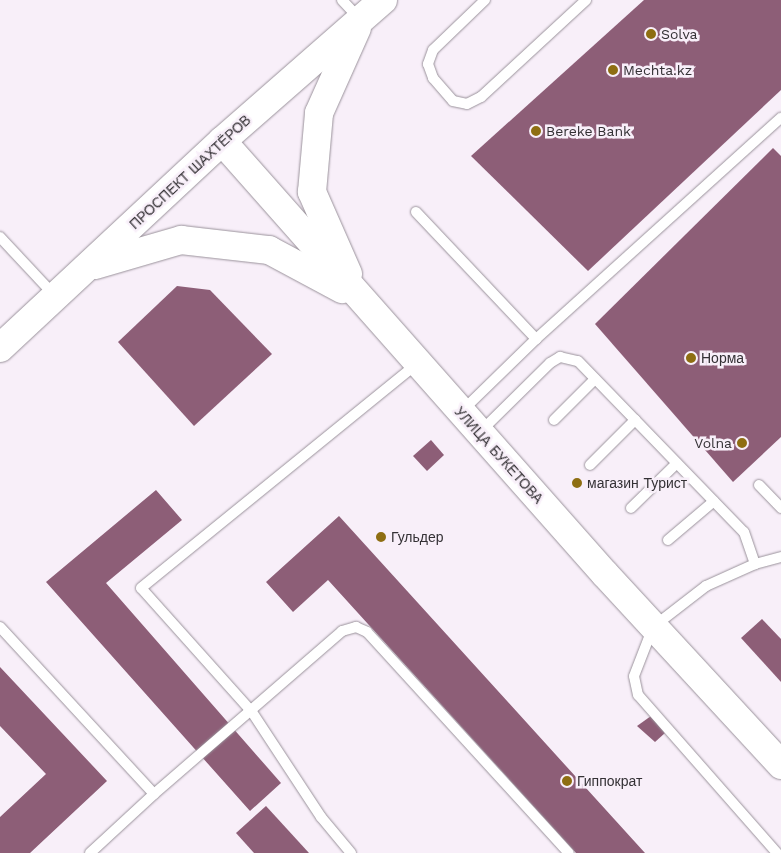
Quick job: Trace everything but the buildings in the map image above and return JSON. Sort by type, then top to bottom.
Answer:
[{"type":"street","name":"ПРОСПЕКТ ШАХТЁРОВ","points":[[0,348],[91,266],[222,141],[351,10],[383,0]]},
{"type":"street","points":[[351,10],[318,113],[312,192],[359,298]]},
{"type":"street","name":"УЛИЦА БУКЕТОВА","points":[[222,141],[479,433],[653,627],[781,765]]},
{"type":"street","points":[[91,266],[181,240],[269,250],[359,298]]},
{"type":"lane","points":[[482,1],[433,50],[428,64],[433,78],[453,101],[467,104],[481,97],[586,0]]},
{"type":"lane","points":[[461,412],[536,339],[781,118]]},
{"type":"lane","points":[[416,212],[536,339]]},
{"type":"lane","points":[[0,237],[56,297]]},
{"type":"lane","points":[[479,433],[560,357],[578,361],[744,532],[755,564]]},
{"type":"lane","points":[[351,853],[321,818],[252,712],[141,588],[418,364]]},
{"type":"lane","points":[[554,420],[595,379]]},
{"type":"lane","points":[[590,465],[635,420]]},
{"type":"lane","points":[[631,508],[677,463]]},
{"type":"lane","points":[[759,484],[781,508]]},
{"type":"lane","points":[[668,540],[714,501]]},
{"type":"lane","points":[[777,853],[638,695],[634,676],[653,627],[706,586],[755,564],[781,557]]},
{"type":"lane","points":[[90,853],[154,794],[252,712],[342,631],[356,627],[366,632],[569,853]]},
{"type":"lane","points":[[0,628],[154,794]]},
{"type":"place","name":"Solva","points":[[651,34]]},
{"type":"place","name":"Mechta.kz","points":[[613,70]]},
{"type":"place","name":"Bereke Bank","points":[[536,131]]},
{"type":"place","name":"Норма","points":[[691,358]]},
{"type":"place","name":"Volna","points":[[742,443]]},
{"type":"place","name":"магазин Турист","points":[[577,483]]},
{"type":"place","name":"Гульдер","points":[[381,537]]},
{"type":"place","name":"Гиппократ","points":[[567,781]]}]
